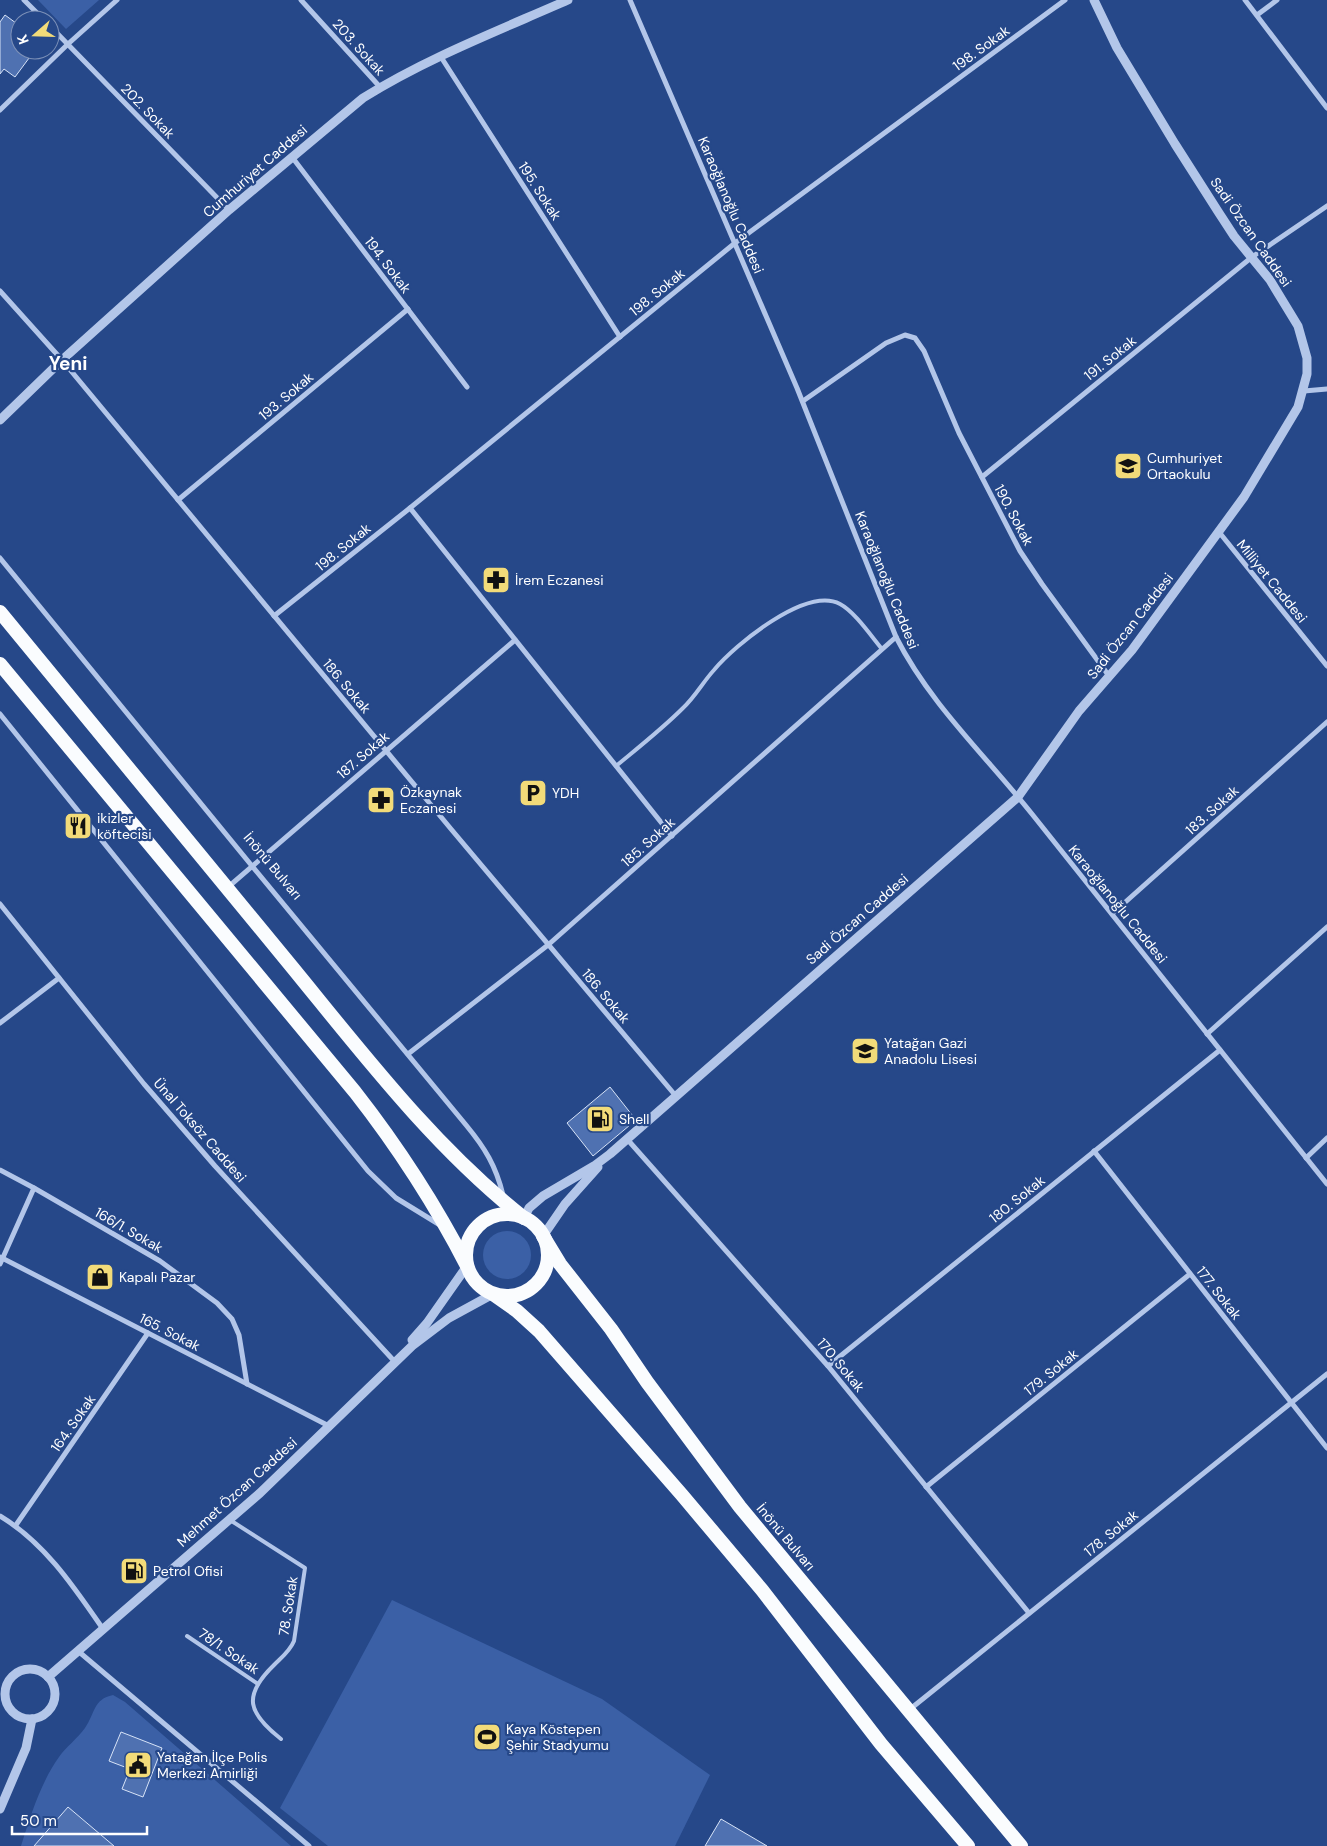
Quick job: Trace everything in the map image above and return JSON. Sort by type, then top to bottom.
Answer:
[{"type":"highway","points":[[0,612],[388,1082],[454,1156],[543,1236],[547,1260],[538,1282],[528,1290],[517,1295],[493,1294]]},
{"type":"highway","points":[[0,664],[355,1092],[402,1156],[448,1229],[472,1278],[481,1287],[517,1311],[538,1330],[762,1590],[881,1744],[968,1846]]},
{"type":"highway","points":[[467,1266],[466,1252],[469,1240],[476,1228],[486,1220],[498,1215],[511,1214],[524,1218]]},
{"type":"highway","name":"İnönü Bulvarı","points":[[543,1236],[560,1264],[610,1328],[647,1382],[740,1507],[1021,1846]]},
{"type":"street","points":[[24,0],[34,10]]},
{"type":"street","points":[[0,110],[68,44],[117,0]]},
{"type":"street","name":"203. Sokak","points":[[301,0],[380,87]]},
{"type":"street","name":"Cumhuriyet Caddesi","points":[[0,420],[62,360],[230,210],[339,117],[380,87],[441,57],[568,0]]},
{"type":"street","name":"Karaoğlanoğlu Caddesi","points":[[630,0],[803,401],[896,637],[907,660],[928,691],[1018,797],[1327,1184]]},
{"type":"street","name":"198. Sokak","points":[[274,616],[410,508],[735,243],[1065,0]]},
{"type":"street","name":"Sadi Özcan Caddesi","points":[[524,1218],[529,1208],[539,1198],[594,1166],[610,1154],[1018,797],[1079,711],[1132,650],[1219,532],[1244,497],[1298,407],[1307,374],[1307,358],[1298,326],[1270,280],[1234,236],[1138,84],[1117,48],[1094,0]]},
{"type":"street","points":[[1245,0],[1327,108]]},
{"type":"street","points":[[1257,15],[1277,0]]},
{"type":"street","name":"202. Sokak","points":[[60,36],[230,210]]},
{"type":"street","name":"195. Sokak","points":[[441,57],[620,337]]},
{"type":"street","name":"194. Sokak","points":[[292,157],[467,387]]},
{"type":"street","name":"191. Sokak","points":[[982,477],[1252,257],[1327,206]]},
{"type":"street","name":"186. Sokak","points":[[0,291],[62,360],[675,1096]]},
{"type":"street","name":"193. Sokak","points":[[178,500],[408,309]]},
{"type":"street","name":"190. Sokak","points":[[803,401],[893,339],[905,335],[919,342],[960,433],[1020,551],[1109,676]]},
{"type":"street","points":[[1304,390],[1327,389]]},
{"type":"street","points":[[410,508],[672,836]]},
{"type":"street","name":"Milliyet Caddesi","points":[[1219,532],[1327,666]]},
{"type":"street","name":"İnönü Bulvarı","points":[[0,558],[466,1125],[489,1156],[496,1169],[505,1203]]},
{"type":"street","name":"185. Sokak","points":[[408,1054],[548,945],[896,637]]},
{"type":"street","name":"187. Sokak","points":[[226,888],[515,640]]},
{"type":"street","points":[[0,714],[368,1171],[396,1198],[448,1229]]},
{"type":"street","name":"183. Sokak","points":[[1112,914],[1327,722]]},
{"type":"street","name":"Ünal Toksöz Caddesi","points":[[0,904],[144,1084],[202,1151],[394,1362]]},
{"type":"street","points":[[1207,1034],[1327,927]]},
{"type":"street","points":[[0,1023],[59,978]]},
{"type":"street","name":"180. Sokak","points":[[828,1366],[1220,1050]]},
{"type":"street","points":[[1306,1158],[1327,1138]]},
{"type":"street","name":"170. Sokak","points":[[627,1139],[828,1366],[1029,1613]]},
{"type":"street","name":"177. Sokak","points":[[1094,1151],[1327,1448]]},
{"type":"street","name":"Sadi Özcan Caddesi","points":[[543,1236],[564,1204],[610,1154]]},
{"type":"street","name":"166/1. Sokak","points":[[0,1170],[160,1261],[217,1303],[232,1319],[239,1335],[247,1384]]},
{"type":"street","points":[[1,1260],[34,1188]]},
{"type":"street","name":"165. Sokak","points":[[1,1260],[329,1426]]},
{"type":"street","name":"Mehmet Özcan Caddesi","points":[[394,1362],[426,1323],[467,1266]]},
{"type":"street","name":"179. Sokak","points":[[926,1487],[1190,1274]]},
{"type":"street","name":"Mehmet Özcan Caddesi","points":[[48,1677],[260,1493],[412,1346],[449,1318],[493,1294]]},
{"type":"street","name":"164. Sokak","points":[[16,1525],[148,1333]]},
{"type":"street","name":"178. Sokak","points":[[909,1710],[1327,1374]]},
{"type":"street","points":[[0,1516],[16,1525],[55,1563],[104,1629]]},
{"type":"street","points":[[78,1651],[310,1846]]},
{"type":"street","points":[[30,1668],[39,1670],[48,1677],[55,1689],[53,1705],[42,1716],[32,1719],[18,1717],[7,1705],[4,1697],[4,1679],[22,1669],[30,1668]]},
{"type":"street","points":[[0,1809],[26,1748],[32,1719]]},
{"type":"lane","points":[[616,766],[684,707],[714,669],[736,648],[783,614],[799,606],[827,601],[839,604],[848,610],[882,649]]},
{"type":"lane","name":"78. Sokak","points":[[230,1520],[305,1568],[294,1641],[291,1649],[262,1677],[258,1684]]},
{"type":"lane","name":"78/1. Sokak","points":[[187,1636],[258,1684]]},
{"type":"lane","points":[[258,1684],[253,1691],[253,1704],[259,1720],[281,1739]]},
{"type":"shaded area","points":[[38,0],[99,0],[66,29],[60,23],[60,10],[48,10]]},
{"type":"shaded area","points":[[502,1231],[512,1231],[524,1238],[531,1250],[531,1260],[524,1272],[512,1279],[502,1279],[494,1275],[487,1268],[483,1260],[483,1250],[487,1242],[494,1235]]},
{"type":"shaded area","name":"Kaya Köstepen Şehir Stadyumu","points":[[392,1600],[602,1699],[710,1775],[675,1846],[328,1846],[280,1808]]},
{"type":"shaded area","points":[[113,1695],[125,1702],[291,1846],[21,1846],[37,1800],[52,1767],[85,1728],[98,1704],[106,1697]]},
{"type":"building","points":[[5,15],[10,19],[10,60],[28,60],[15,77],[4,69],[0,74],[0,22]]},
{"type":"building","points":[[610,1087],[636,1120],[593,1156],[567,1123]]},
{"type":"building","name":"Yatağan İlçe Polis Merkezi Amirliği","points":[[121,1732],[162,1748],[143,1797],[122,1789],[130,1769],[109,1761]]},
{"type":"building","points":[[68,1807],[114,1846],[34,1846]]},
{"type":"building","points":[[721,1819],[767,1846],[705,1846]]},
{"type":"place","name":"Cumhuriyet Ortaokulu","points":[[1128,466]]},
{"type":"place","name":"İrem Eczanesi","points":[[496,580]]},
{"type":"place","name":"YDH","points":[[533,793]]},
{"type":"place","name":"Özkaynak Eczanesi","points":[[381,800]]},
{"type":"place","name":"ikizler köftecisi","points":[[78,826]]},
{"type":"place","name":"Yatağan Gazi Anadolu Lisesi","points":[[865,1051]]},
{"type":"place","name":"Shell","points":[[600,1119]]},
{"type":"place","name":"Kapalı Pazar","points":[[100,1277]]},
{"type":"place","name":"Petrol Ofisi","points":[[134,1571]]},
{"type":"place","name":"Kaya Köstepen Şehir Stadyumu","points":[[487,1737]]},
{"type":"place","name":"Yatağan İlçe Polis Merkezi Amirliği","points":[[138,1765]]},
{"type":"district","name":"Yeni","points":[[68,363]]}]
